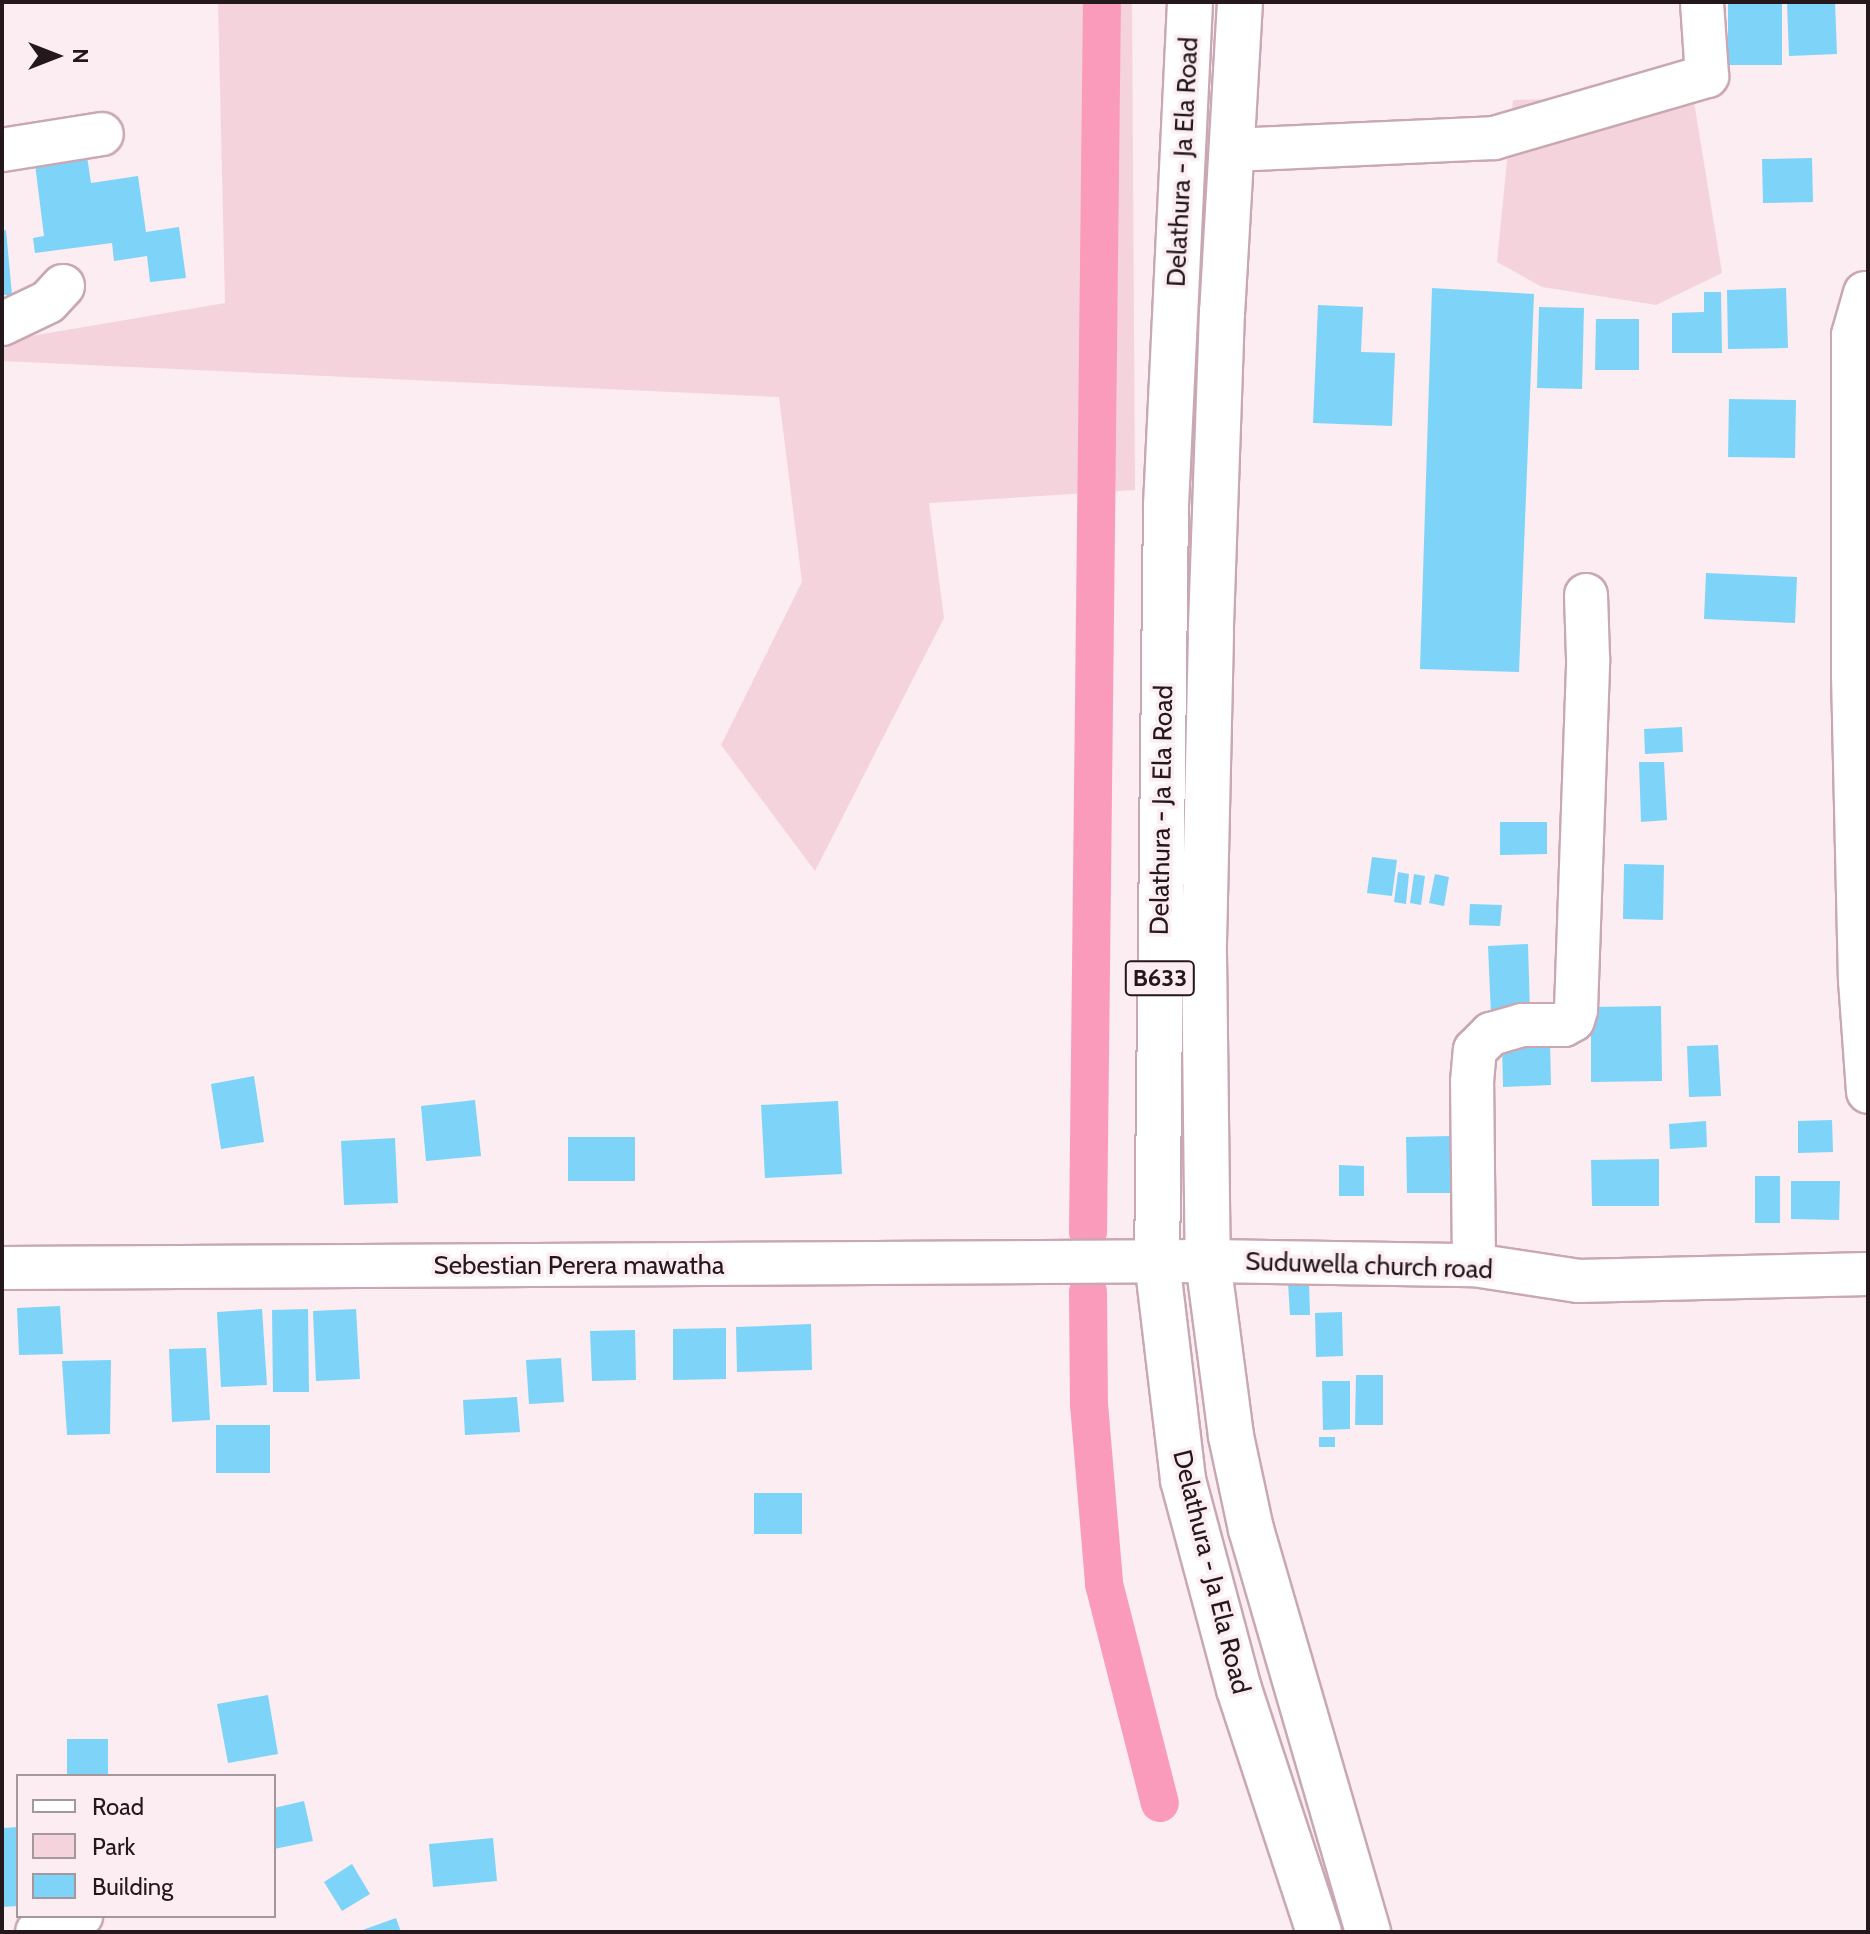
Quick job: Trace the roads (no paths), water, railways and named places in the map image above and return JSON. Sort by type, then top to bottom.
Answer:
[{"type":"main road","name":"Delathura - Ja Ela Road","points":[[1190,2],[1166,506],[1157,1261],[1183,1480],[1239,1689],[1319,1932]]},
{"type":"main road","name":"Delathura - Ja Ela Road","points":[[1240,2],[1222,311],[1204,954],[1208,1261],[1231,1436],[1251,1529],[1368,1932]]},
{"type":"street","points":[[1231,150],[1494,138],[1707,76],[1702,2]]},
{"type":"street","points":[[2,150],[102,134]]},
{"type":"street","points":[[2,324],[48,302],[63,286]]},
{"type":"street","points":[[1865,293],[1853,335],[1853,674],[1860,980],[1868,1092]]},
{"type":"street","points":[[1474,1265],[1472,1082],[1475,1050],[1491,1034],[1522,1025],[1564,1025],[1573,1020],[1576,1010],[1588,658],[1586,595]]},
{"type":"street","name":"Suduwella church road","points":[[1157,1261],[1474,1265],[1578,1281],[1868,1274]]},
{"type":"street","name":"Sebestian Perera mawatha","points":[[2,1268],[1157,1261]]},
{"type":"street","points":[[37,1932],[76,1918]]},
{"type":"waterway","points":[[1088,1232],[1102,2]]},
{"type":"waterway","points":[[1088,1292],[1089,1404],[1104,1584],[1160,1803]]}]
